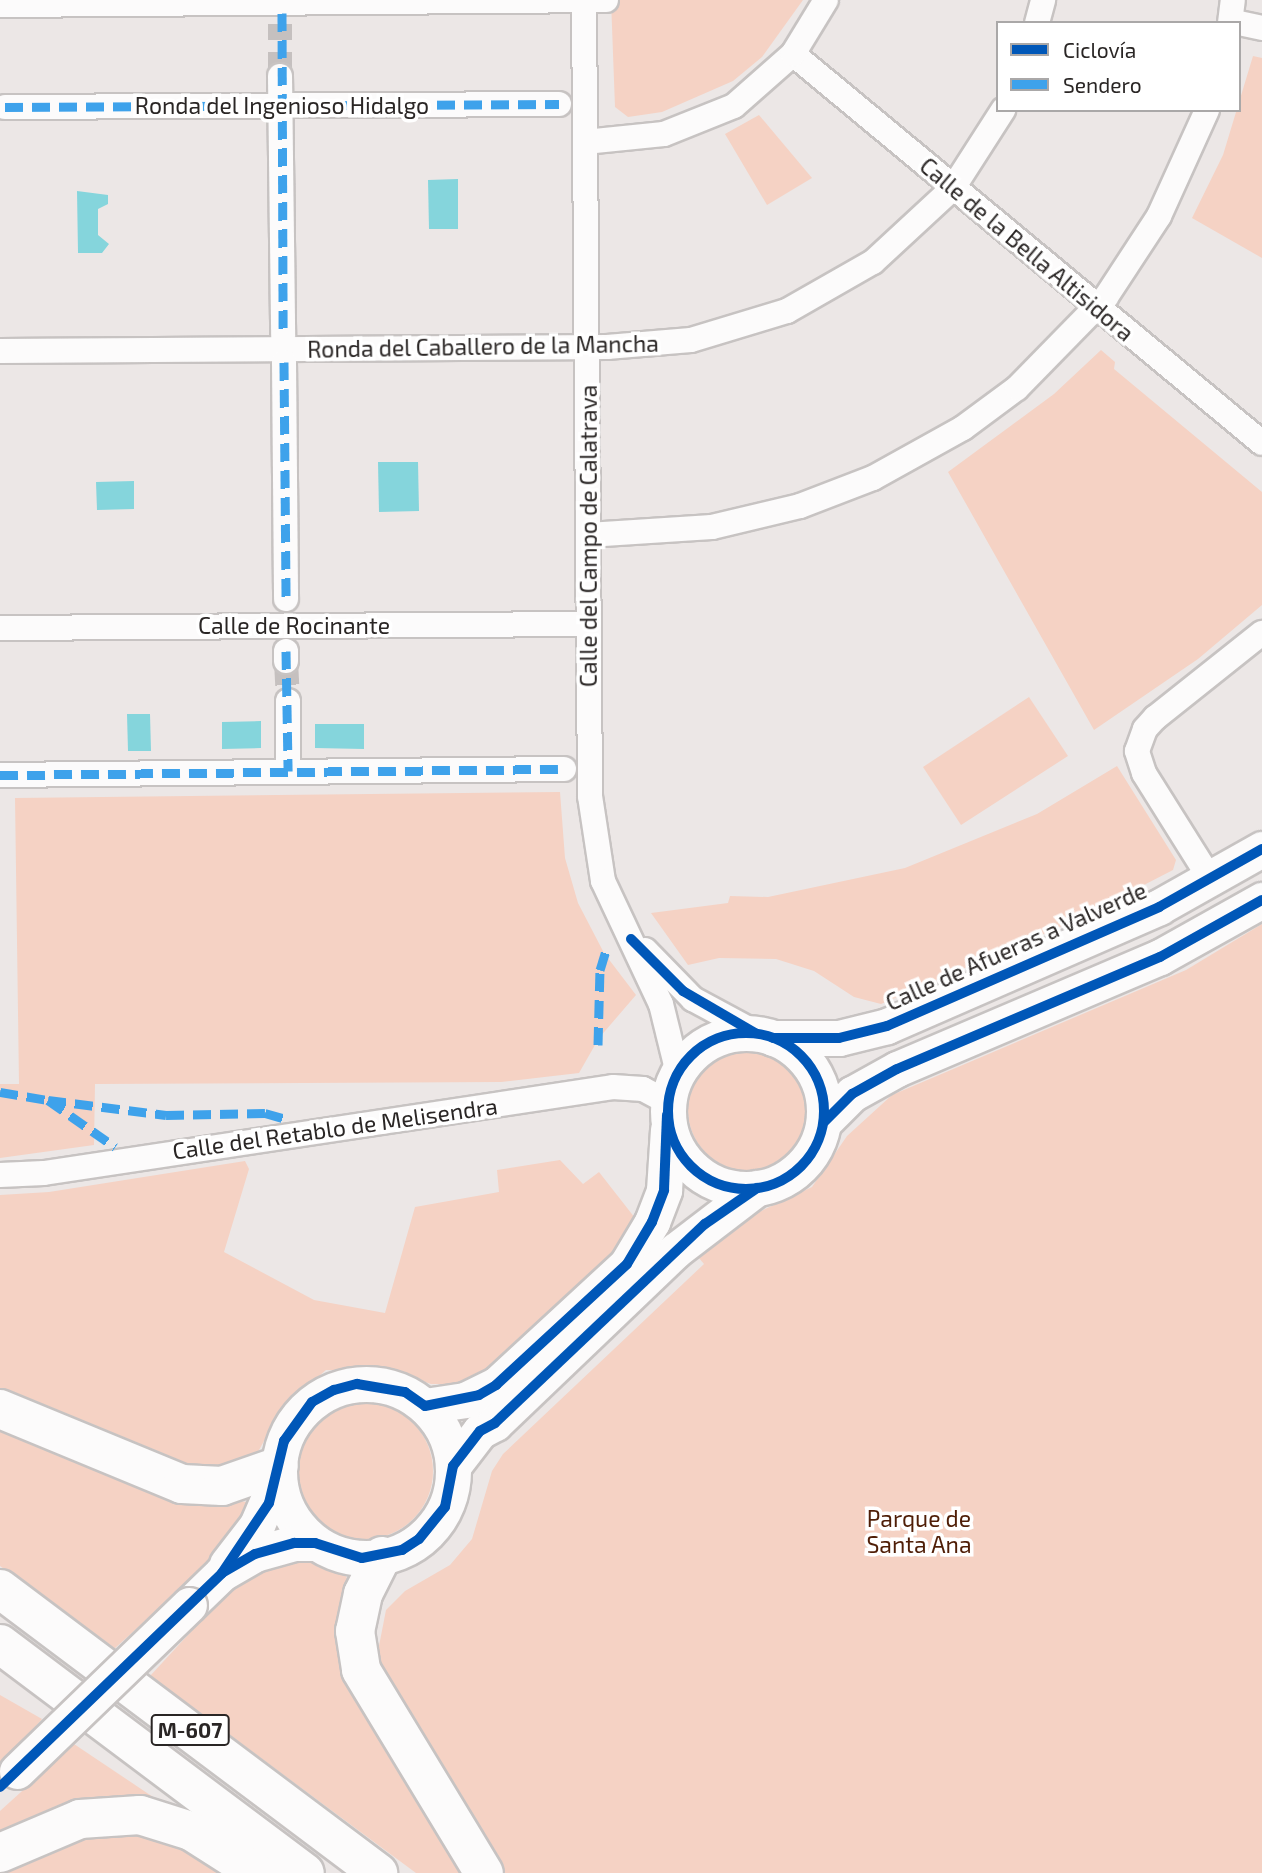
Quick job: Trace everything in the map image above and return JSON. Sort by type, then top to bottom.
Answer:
[{"type":"highway","points":[[0,1409],[182,1484],[222,1486],[279,1471]]},
{"type":"highway","points":[[382,1556],[363,1594],[355,1631],[360,1670],[484,1873]]},
{"type":"highway","name":"M-607","points":[[0,1589],[378,1873]]},
{"type":"highway","name":"M-607","points":[[0,1644],[305,1873]]},
{"type":"highway","points":[[0,1671],[197,1793]]},
{"type":"highway","points":[[0,1853],[80,1819],[140,1815],[191,1831],[257,1873]]},
{"type":"street","name":"Calle del Campo de Calatrava","points":[[584,0],[588,624],[594,840],[603,881],[661,1004],[671,1097]]},
{"type":"street","points":[[0,5],[606,0]]},
{"type":"street","points":[[585,142],[664,134],[700,123],[747,97],[793,54],[826,0]]},
{"type":"street","points":[[1038,21],[1043,0]]},
{"type":"street","points":[[1234,18],[1262,28]]},
{"type":"street","name":"Calle de la Bella Altisidora","points":[[793,54],[1262,443]]},
{"type":"street","points":[[280,76],[283,337]]},
{"type":"street","name":"Ronda del Ingenioso Hidalgo","points":[[5,107],[559,104]]},
{"type":"street","name":"Ronda del Caballero de la Mancha","points":[[0,351],[586,348],[691,340],[787,311],[873,262],[953,188],[1002,112]]},
{"type":"street","points":[[588,535],[712,527],[800,506],[873,478],[932,447],[991,408],[1098,307],[1159,216],[1206,112]]},
{"type":"street","points":[[284,362],[286,599]]},
{"type":"street","name":"Calle de Rocinante","points":[[0,628],[588,624]]},
{"type":"street","points":[[1211,880],[1144,773],[1137,751],[1139,740],[1155,718],[1262,633]]},
{"type":"street","points":[[288,701],[288,771]]},
{"type":"street","points":[[0,775],[564,769]]},
{"type":"street","name":"Calle de Afueras a Valverde","points":[[766,1036],[839,1038],[887,1026],[1211,880],[1262,849]]},
{"type":"street","points":[[222,1573],[274,1546],[315,1543],[343,1555],[382,1556],[419,1539],[434,1525],[445,1507],[453,1466],[480,1432],[495,1423],[676,1250],[757,1188],[799,1169],[811,1154],[824,1122],[852,1094],[897,1069],[1160,957],[1262,900]]},
{"type":"street","name":"Calle del Campo de Calatrava","points":[[631,939],[683,991],[766,1036]]},
{"type":"street","points":[[425,1406],[464,1400],[496,1385],[627,1264],[652,1222],[664,1190],[671,1097],[699,1049],[716,1039],[766,1036],[792,1046],[807,1062],[822,1095],[824,1122]]},
{"type":"street","name":"Calle del Retablo de Melisendra","points":[[0,1175],[44,1173],[612,1087],[643,1089],[671,1097]]},
{"type":"street","points":[[671,1097],[682,1156],[698,1172],[733,1189],[757,1188]]},
{"type":"street","points":[[9,1779],[222,1573],[257,1525],[279,1471],[295,1420],[312,1402],[334,1390],[381,1385],[405,1392],[425,1406],[439,1424],[453,1466]]},
{"type":"street","points":[[363,1594],[426,1561],[449,1540],[464,1513],[478,1456],[495,1423]]},
{"type":"street","points":[[279,1471],[286,1505],[315,1543]]},
{"type":"green space","points":[[611,0],[803,0],[762,57],[733,81],[662,112],[628,117],[615,107]]},
{"type":"green space","points":[[1253,56],[1262,58],[1262,258],[1192,218],[1223,155],[1236,112],[1241,112],[1241,96]]},
{"type":"green space","points":[[759,115],[812,178],[767,205],[725,134]]},
{"type":"green space","points":[[1101,350],[1115,362],[1114,369],[1262,492],[1262,605],[1198,659],[1094,730],[948,472],[1054,394]]},
{"type":"green space","points":[[1029,697],[1068,756],[961,825],[923,767]]},
{"type":"green space","points":[[1117,766],[1176,860],[1173,870],[1074,921],[881,1004],[854,997],[814,971],[776,959],[719,958],[688,965],[651,913],[728,903],[730,896],[768,897],[905,868],[1037,814]]},
{"type":"green space","points":[[560,792],[565,858],[578,903],[604,953],[636,995],[599,1038],[579,1073],[501,1082],[95,1084],[94,1145],[0,1158],[0,1084],[19,1084],[15,798]]},
{"type":"green space","name":"Parque de Santa Ana","points":[[1262,924],[1262,1873],[505,1873],[376,1671],[369,1645],[379,1646],[386,1610],[405,1591],[450,1565],[472,1539],[492,1471],[503,1454],[704,1264],[694,1252],[723,1229],[812,1187],[847,1136],[892,1095],[1186,970]]},
{"type":"green space","points":[[749,1049],[773,1053],[792,1067],[806,1086],[810,1110],[806,1134],[792,1153],[773,1167],[749,1171],[725,1167],[706,1153],[692,1134],[688,1110],[692,1086],[706,1067],[725,1053]]},
{"type":"green space","points":[[560,1160],[583,1184],[599,1172],[635,1218],[606,1264],[490,1372],[458,1384],[431,1384],[396,1372],[326,1370],[282,1408],[253,1461],[208,1476],[0,1396],[0,1195],[49,1192],[245,1161],[249,1169],[224,1252],[314,1300],[385,1313],[415,1207],[499,1192],[497,1170]]},
{"type":"green space","points":[[365,1403],[391,1408],[413,1423],[428,1445],[433,1471],[428,1497],[413,1519],[391,1534],[365,1539],[339,1534],[317,1519],[302,1497],[297,1471],[302,1445],[317,1423],[339,1408]]},
{"type":"green space","points":[[0,1423],[168,1492],[247,1502],[249,1516],[231,1544],[114,1649],[0,1566]]},
{"type":"green space","points":[[301,1556],[343,1572],[349,1581],[336,1644],[340,1660],[473,1873],[416,1873],[150,1676],[249,1569]]},
{"type":"green space","points":[[0,1695],[42,1719],[0,1768]]},
{"type":"green space","points":[[74,1744],[162,1803],[0,1844],[0,1811]]},
{"type":"green space","points":[[84,1831],[166,1835],[226,1873],[0,1873],[0,1869]]},
{"type":"water","points":[[458,179],[458,229],[429,229],[428,180]]},
{"type":"water","points":[[77,191],[108,195],[108,204],[98,209],[98,235],[109,244],[102,253],[78,253]]},
{"type":"water","points":[[378,462],[418,462],[419,511],[379,512]]},
{"type":"water","points":[[134,481],[134,509],[97,510],[96,482]]},
{"type":"water","points":[[127,714],[150,714],[151,751],[128,751]]},
{"type":"water","points":[[261,721],[261,748],[222,749],[222,722]]},
{"type":"water","points":[[315,724],[364,724],[364,749],[315,748]]},
{"type":"tunnel","points":[[280,24],[280,76]]},
{"type":"tunnel","points":[[286,661],[288,701]]},
{"type":"marked path","points":[[282,13],[283,336]]},
{"type":"marked path","points":[[5,107],[559,104]]},
{"type":"marked path","points":[[284,362],[286,599]]},
{"type":"marked path","points":[[286,651],[288,771]]},
{"type":"marked path","points":[[0,775],[564,769]]},
{"type":"marked path","points":[[598,1045],[600,970],[607,947]]},
{"type":"marked path","points":[[0,1092],[48,1100],[115,1147]]},
{"type":"marked path","points":[[48,1100],[166,1115],[265,1113],[290,1120]]},
{"type":"cycle path","points":[[773,1038],[839,1038],[887,1026],[1159,907],[1262,849]]},
{"type":"cycle path","points":[[824,1122],[852,1094],[897,1069],[1160,957],[1262,900]]},
{"type":"cycle path","points":[[631,939],[683,991],[755,1033]]},
{"type":"cycle path","points":[[746,1033],[776,1039],[801,1056],[818,1081],[824,1111],[818,1141],[801,1166],[776,1183],[746,1189],[716,1183],[691,1166],[674,1141],[668,1111],[674,1081],[691,1056],[716,1039],[746,1033]]},
{"type":"cycle path","points":[[222,1573],[269,1503],[284,1441],[312,1402],[334,1390],[357,1384],[405,1392],[425,1406],[479,1395],[496,1385],[627,1264],[652,1222],[664,1190],[667,1115]]},
{"type":"cycle path","points":[[0,1787],[222,1573],[255,1554],[294,1543],[315,1543],[362,1558],[402,1550],[419,1539],[445,1507],[453,1466],[480,1431],[495,1423],[705,1224],[757,1188]]}]
